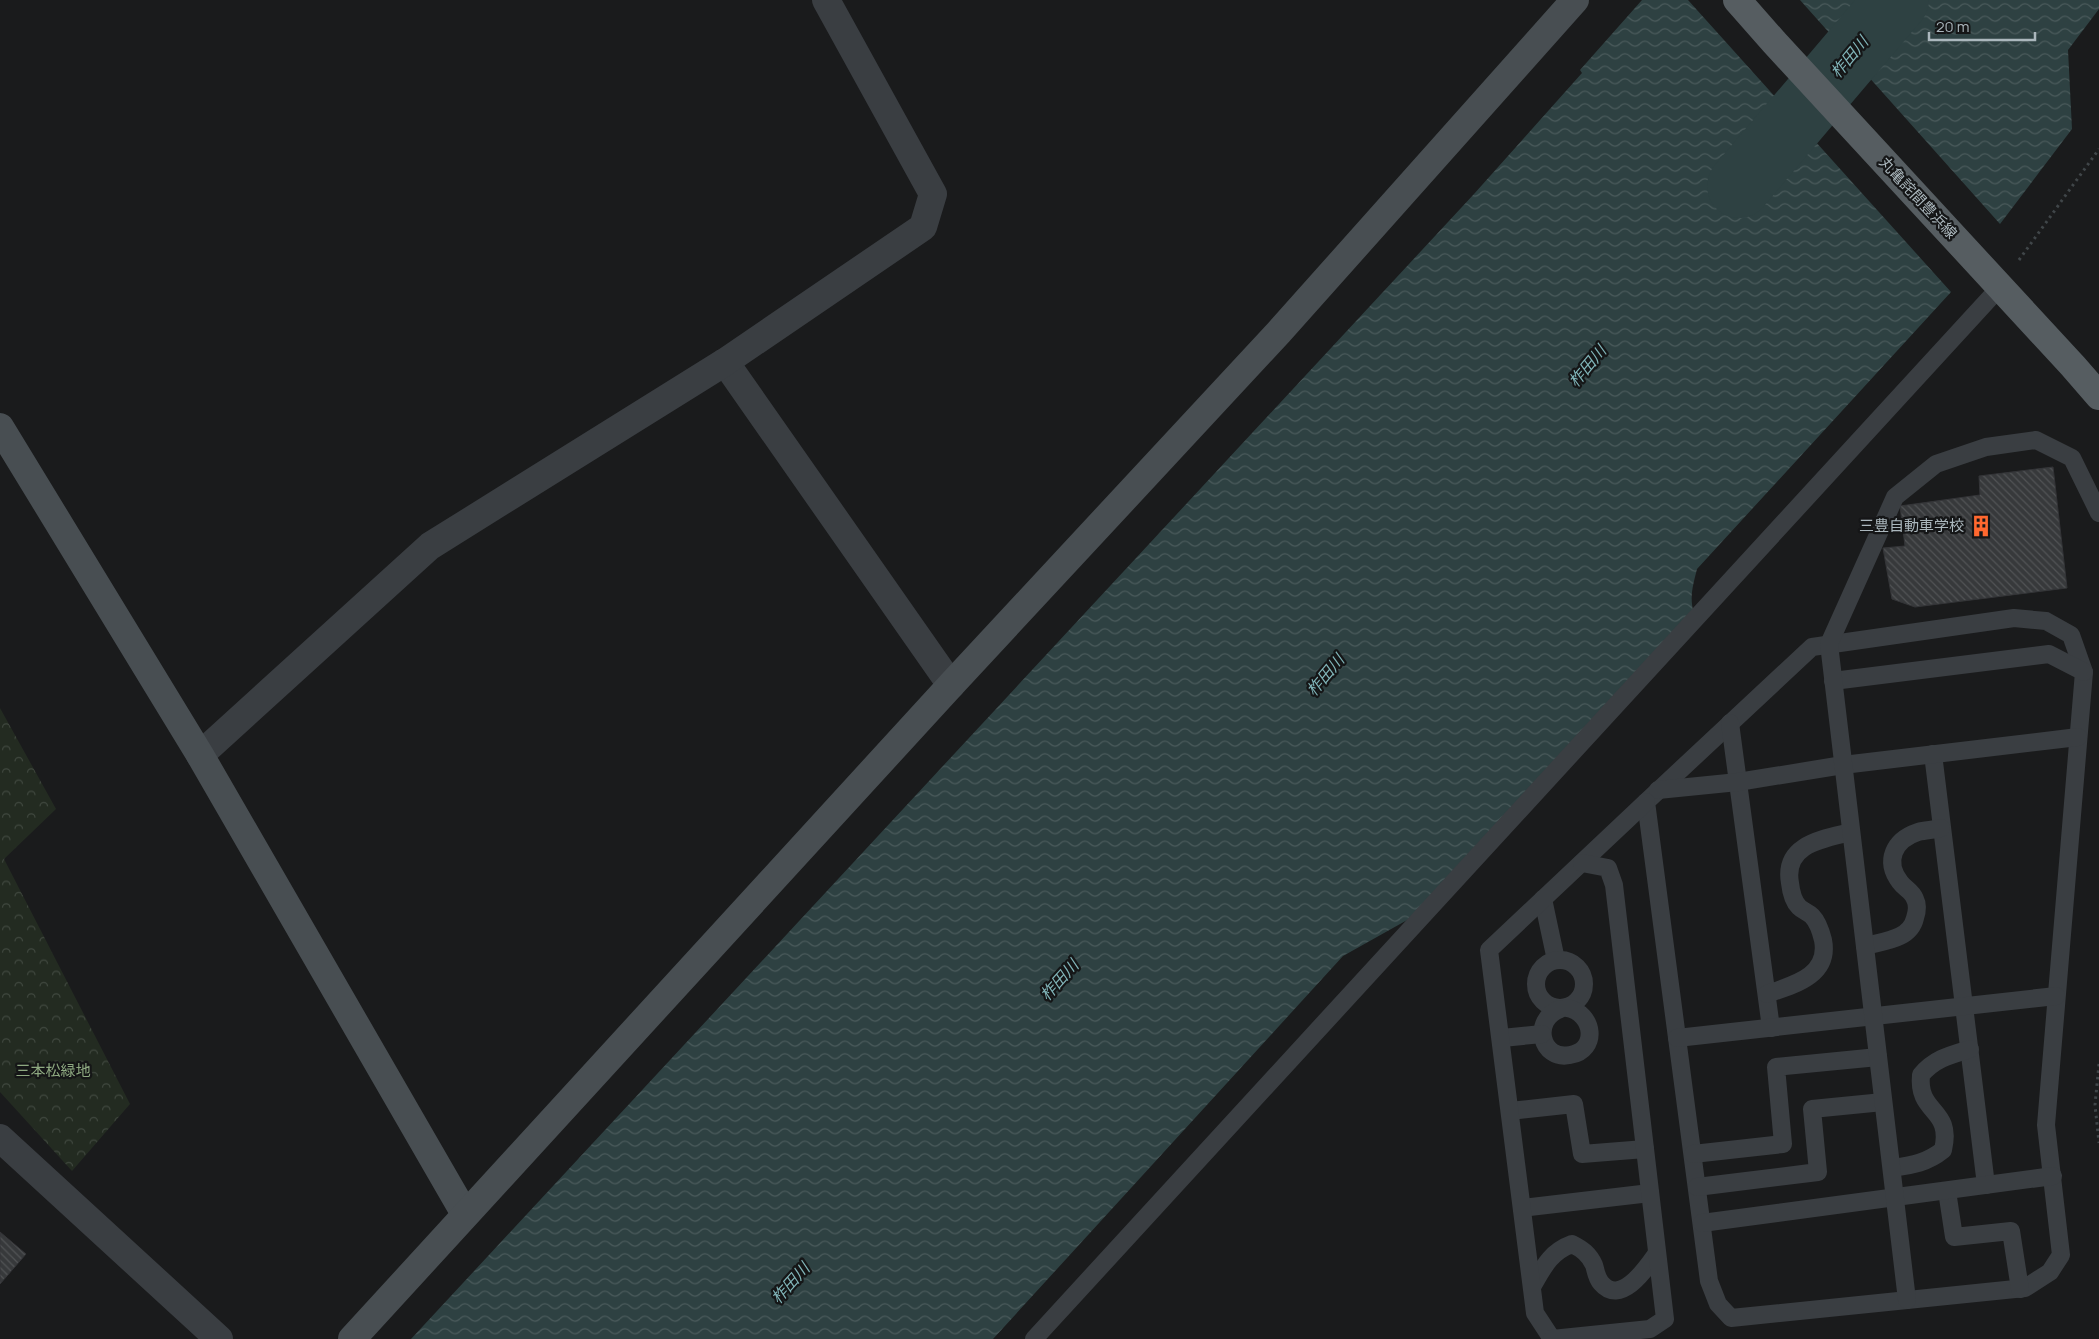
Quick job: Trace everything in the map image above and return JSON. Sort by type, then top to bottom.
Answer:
[{"type":"main road","name":"丸亀詫間豊浜線","points":[[1737,0],[2099,396]]},
{"type":"street","points":[[200,755],[430,546],[725,362],[923,227],[933,194],[826,0]]},
{"type":"street","points":[[352,1339],[951,685],[1278,332],[1576,0]]},
{"type":"street","points":[[725,362],[951,685]]},
{"type":"street","points":[[0,427],[200,755],[465,1214]]},
{"type":"street","points":[[0,1138],[219,1339]]},
{"type":"lane","points":[[1034,1339],[1995,282]]},
{"type":"lane","points":[[1908,1300],[1829,644],[1895,497],[1936,464],[1986,447],[2036,440],[2072,458],[2099,513]]},
{"type":"lane","points":[[1582,863],[1608,868],[1614,885],[1665,1320],[1650,1329],[1552,1339],[1535,1313],[1502,1038],[1489,950],[1652,796],[1812,647],[2014,618],[2046,621],[2071,635],[2084,672],[2046,1125],[2060,1255],[2050,1272],[2025,1288],[2020,1289],[1731,1318],[1718,1304],[1709,1281],[1677,1038],[1652,796]]},
{"type":"lane","points":[[1833,681],[2050,654],[2084,672]]},
{"type":"lane","points":[[1730,723],[1771,1028]]},
{"type":"lane","points":[[1652,796],[1843,765],[2078,737]]},
{"type":"lane","points":[[1933,754],[1986,1185]]},
{"type":"lane","points":[[1864,946],[1894,939],[1905,934],[1914,924],[1917,911],[1916,900],[1911,891],[1901,884],[1890,863],[1894,852],[1903,840],[1918,832],[1941,828]]},
{"type":"lane","points":[[1767,994],[1799,983],[1812,975],[1822,960],[1824,946],[1821,930],[1812,916],[1800,908],[1792,895],[1789,880],[1790,863],[1800,849],[1821,839],[1851,832]]},
{"type":"lane","points":[[1544,899],[1556,960]]},
{"type":"lane","points":[[1563,1008],[1545,1002],[1536,989],[1535,981],[1542,967],[1556,960],[1564,960],[1578,968],[1584,982],[1583,990],[1579,997],[1563,1008],[1553,1011],[1544,1021],[1542,1034],[1544,1042],[1554,1053],[1570,1055],[1584,1048],[1590,1034],[1586,1019],[1575,1009],[1563,1008]]},
{"type":"lane","points":[[1677,1038],[1873,1018],[2056,996]]},
{"type":"lane","points":[[1502,1038],[1542,1034]]},
{"type":"lane","points":[[1892,1168],[1922,1163],[1943,1150],[1945,1128],[1940,1118],[1926,1105],[1922,1096],[1921,1076],[1928,1067],[1944,1056],[1970,1049]]},
{"type":"lane","points":[[1693,1154],[1783,1144],[1776,1067],[1878,1057]]},
{"type":"lane","points":[[1697,1187],[1818,1172],[1812,1109],[1883,1102]]},
{"type":"lane","points":[[1510,1111],[1574,1104],[1582,1154],[1645,1149]]},
{"type":"lane","points":[[1702,1223],[2053,1176]]},
{"type":"lane","points":[[1947,1191],[1954,1237],[2011,1231],[2020,1289]]},
{"type":"lane","points":[[1522,1208],[1650,1193]]},
{"type":"lane","points":[[1532,1287],[1551,1255],[1562,1247],[1572,1244],[1582,1249],[1588,1255],[1601,1283],[1609,1289],[1618,1290],[1639,1278],[1657,1253]]},
{"type":"path","points":[[1995,282],[2099,149]]},
{"type":"path","points":[[2099,1064],[2095,1105],[2099,1142]]},
{"type":"green space","name":"三本松緑地","points":[[0,708],[56,809],[4,859],[130,1104],[72,1171],[0,1092]]},
{"type":"water","points":[[1642,0],[1688,0],[1951,292],[1697,569],[1692,597],[1694,613],[1409,919],[1343,956],[993,1339],[411,1339],[1474,194],[1582,73],[1580,70]]},
{"type":"water","points":[[1800,0],[2099,0],[2099,9],[2068,50],[2072,129],[2000,224]]},
{"type":"building","name":"三豊自動車学校","points":[[2053,467],[2067,588],[1915,607],[1892,599],[1883,548],[1905,546],[1900,506],[1980,495],[1979,476]]},
{"type":"building","points":[[0,1232],[26,1254],[0,1284]]},
{"type":"waterway","name":"柞田川","points":[[1739,186],[1897,0]]},
{"type":"place","name":"三豊自動車学校","points":[[1981,526]]}]
